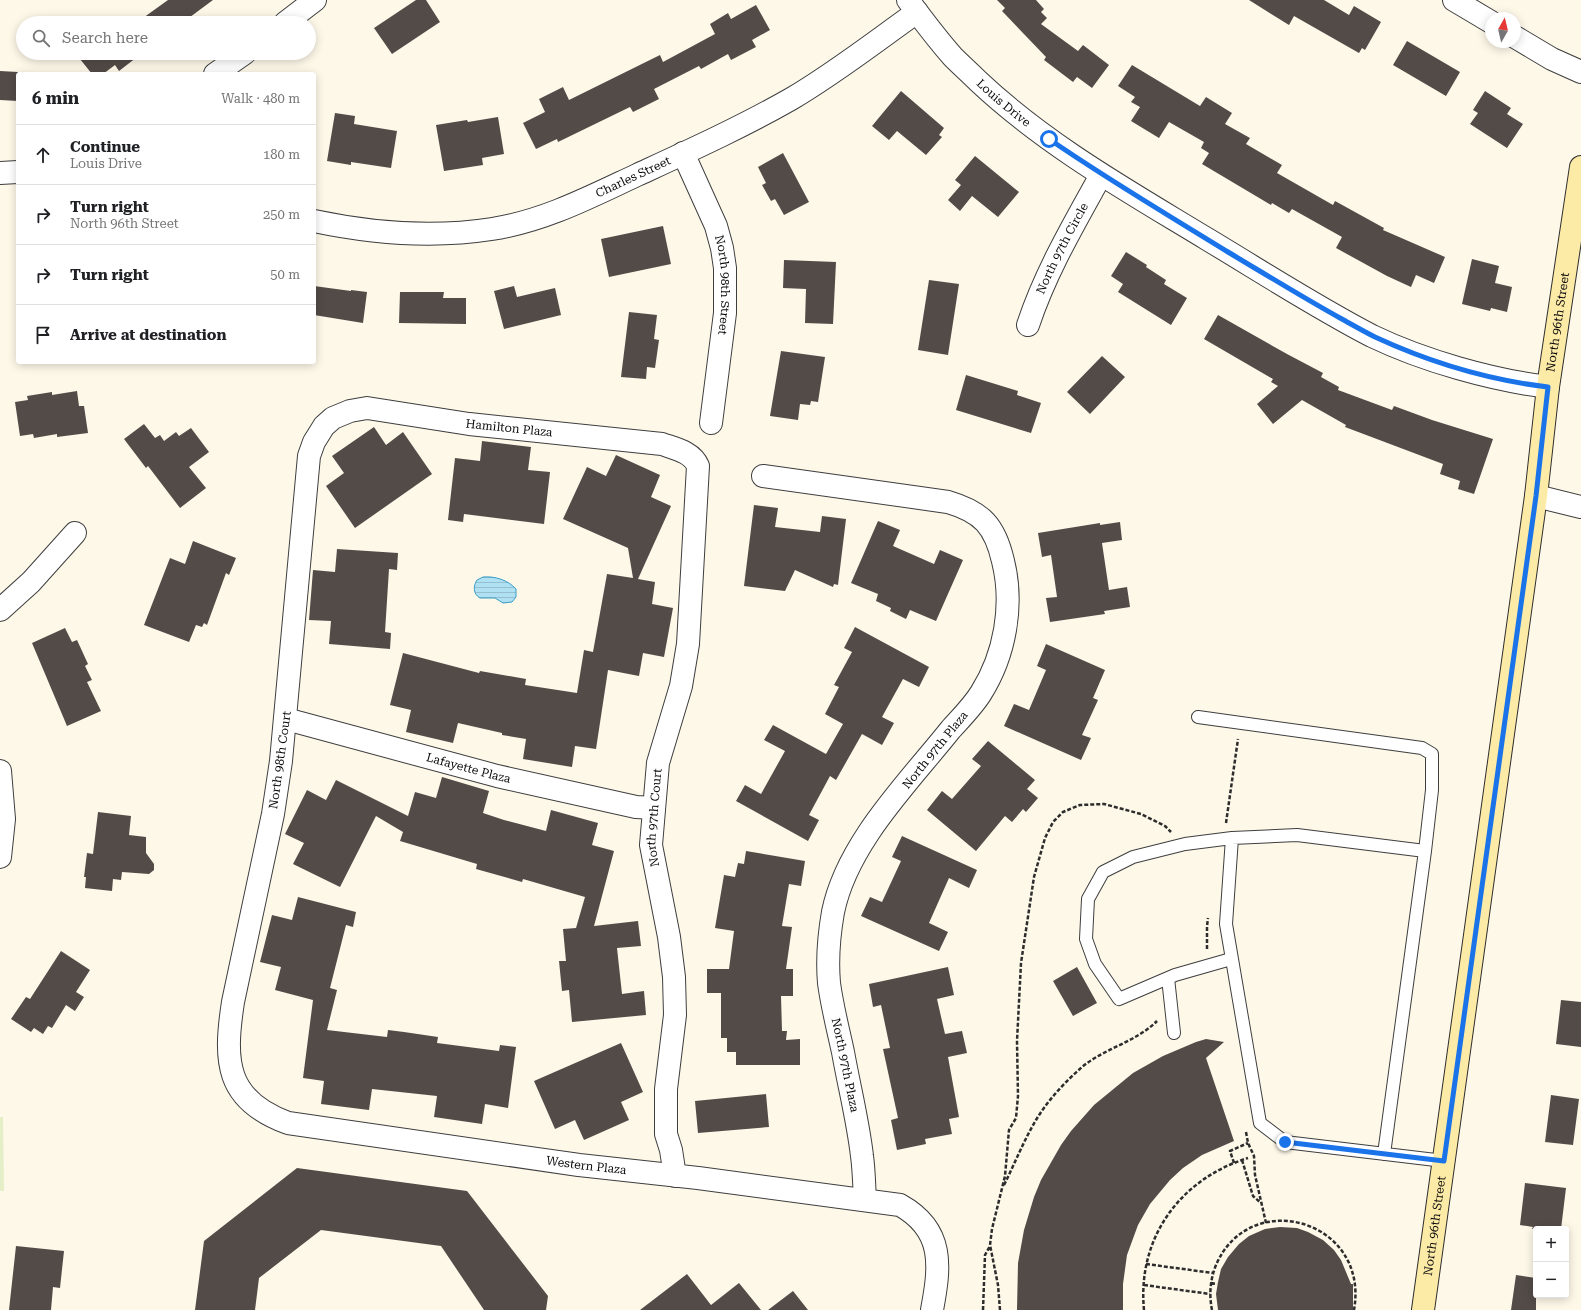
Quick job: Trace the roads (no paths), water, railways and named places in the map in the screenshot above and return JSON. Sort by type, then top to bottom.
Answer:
[{"type":"street","points":[[294,16],[315,0]]},
{"type":"street","points":[[1454,0],[1485,18]]},
{"type":"street","name":"Charles Street","points":[[316,221],[340,227],[373,230],[417,233],[456,233],[492,230],[519,224],[565,209],[758,117],[793,98],[913,6]]},
{"type":"street","name":"Louis Drive","points":[[913,6],[954,58],[1002,103],[1049,139],[1101,175],[1314,304],[1373,336],[1410,352],[1451,366],[1497,378],[1548,387]]},
{"type":"street","points":[[1521,41],[1552,59],[1581,72]]},
{"type":"street","points":[[218,72],[235,60]]},
{"type":"street","name":"North 98th Street","points":[[683,153],[716,226],[722,248],[725,268],[725,313],[711,423]]},
{"type":"street","name":"North 96th Street","points":[[1423,1310],[1536,496],[1548,387],[1581,167]]},
{"type":"street","points":[[0,173],[16,172]]},
{"type":"street","name":"North 97th Circle","points":[[1028,325],[1037,299],[1051,267],[1101,175]]},
{"type":"street","name":"Hamilton Plaza","points":[[324,426],[333,418],[350,411],[367,408],[469,424],[662,444],[684,452],[695,460]]},
{"type":"street","name":"North 98th Court","points":[[241,1090],[231,1070],[228,1054],[228,1033],[233,1002],[272,814],[281,761],[309,456],[314,442],[324,426]]},
{"type":"street","name":"North 97th Court","points":[[675,1176],[671,1150],[666,1134],[666,1089],[675,1015],[674,977],[669,937],[651,845],[658,763],[681,686],[688,644],[698,466],[695,460]]},
{"type":"street","name":"North 97th Plaza","points":[[763,476],[948,502],[966,508],[978,515],[991,528],[1000,545],[1005,568],[1008,596],[1006,624],[995,665],[981,693],[867,834],[846,872],[833,912],[828,943],[829,982],[862,1156],[865,1199]]},
{"type":"street","points":[[1536,496],[1581,507]]},
{"type":"street","points":[[0,610],[31,582],[75,533]]},
{"type":"street","name":"Lafayette Plaza","points":[[286,719],[497,776],[636,807],[654,808]]},
{"type":"street","points":[[0,771],[4,819],[0,857]]},
{"type":"street","name":"Western Plaza","points":[[241,1090],[258,1109],[271,1117],[288,1123],[579,1165],[698,1178],[865,1199],[900,1205],[910,1210],[922,1222],[931,1235],[936,1248],[938,1281],[932,1310]]},
{"type":"lane","points":[[1198,717],[1422,748],[1432,754],[1432,790],[1425,851],[1384,1154]]},
{"type":"lane","points":[[1231,958],[1168,978],[1119,999],[1095,964],[1086,939],[1088,899],[1103,872],[1133,857],[1179,846],[1228,839],[1297,835],[1425,851]]},
{"type":"lane","points":[[1228,839],[1226,924],[1260,1123],[1285,1142],[1444,1161]]},
{"type":"lane","points":[[1168,978],[1174,1033]]},
{"type":"water","points":[[483,577],[497,578],[509,583],[516,589],[516,597],[512,602],[503,603],[495,598],[480,598],[476,594],[474,587],[477,580]]}]
